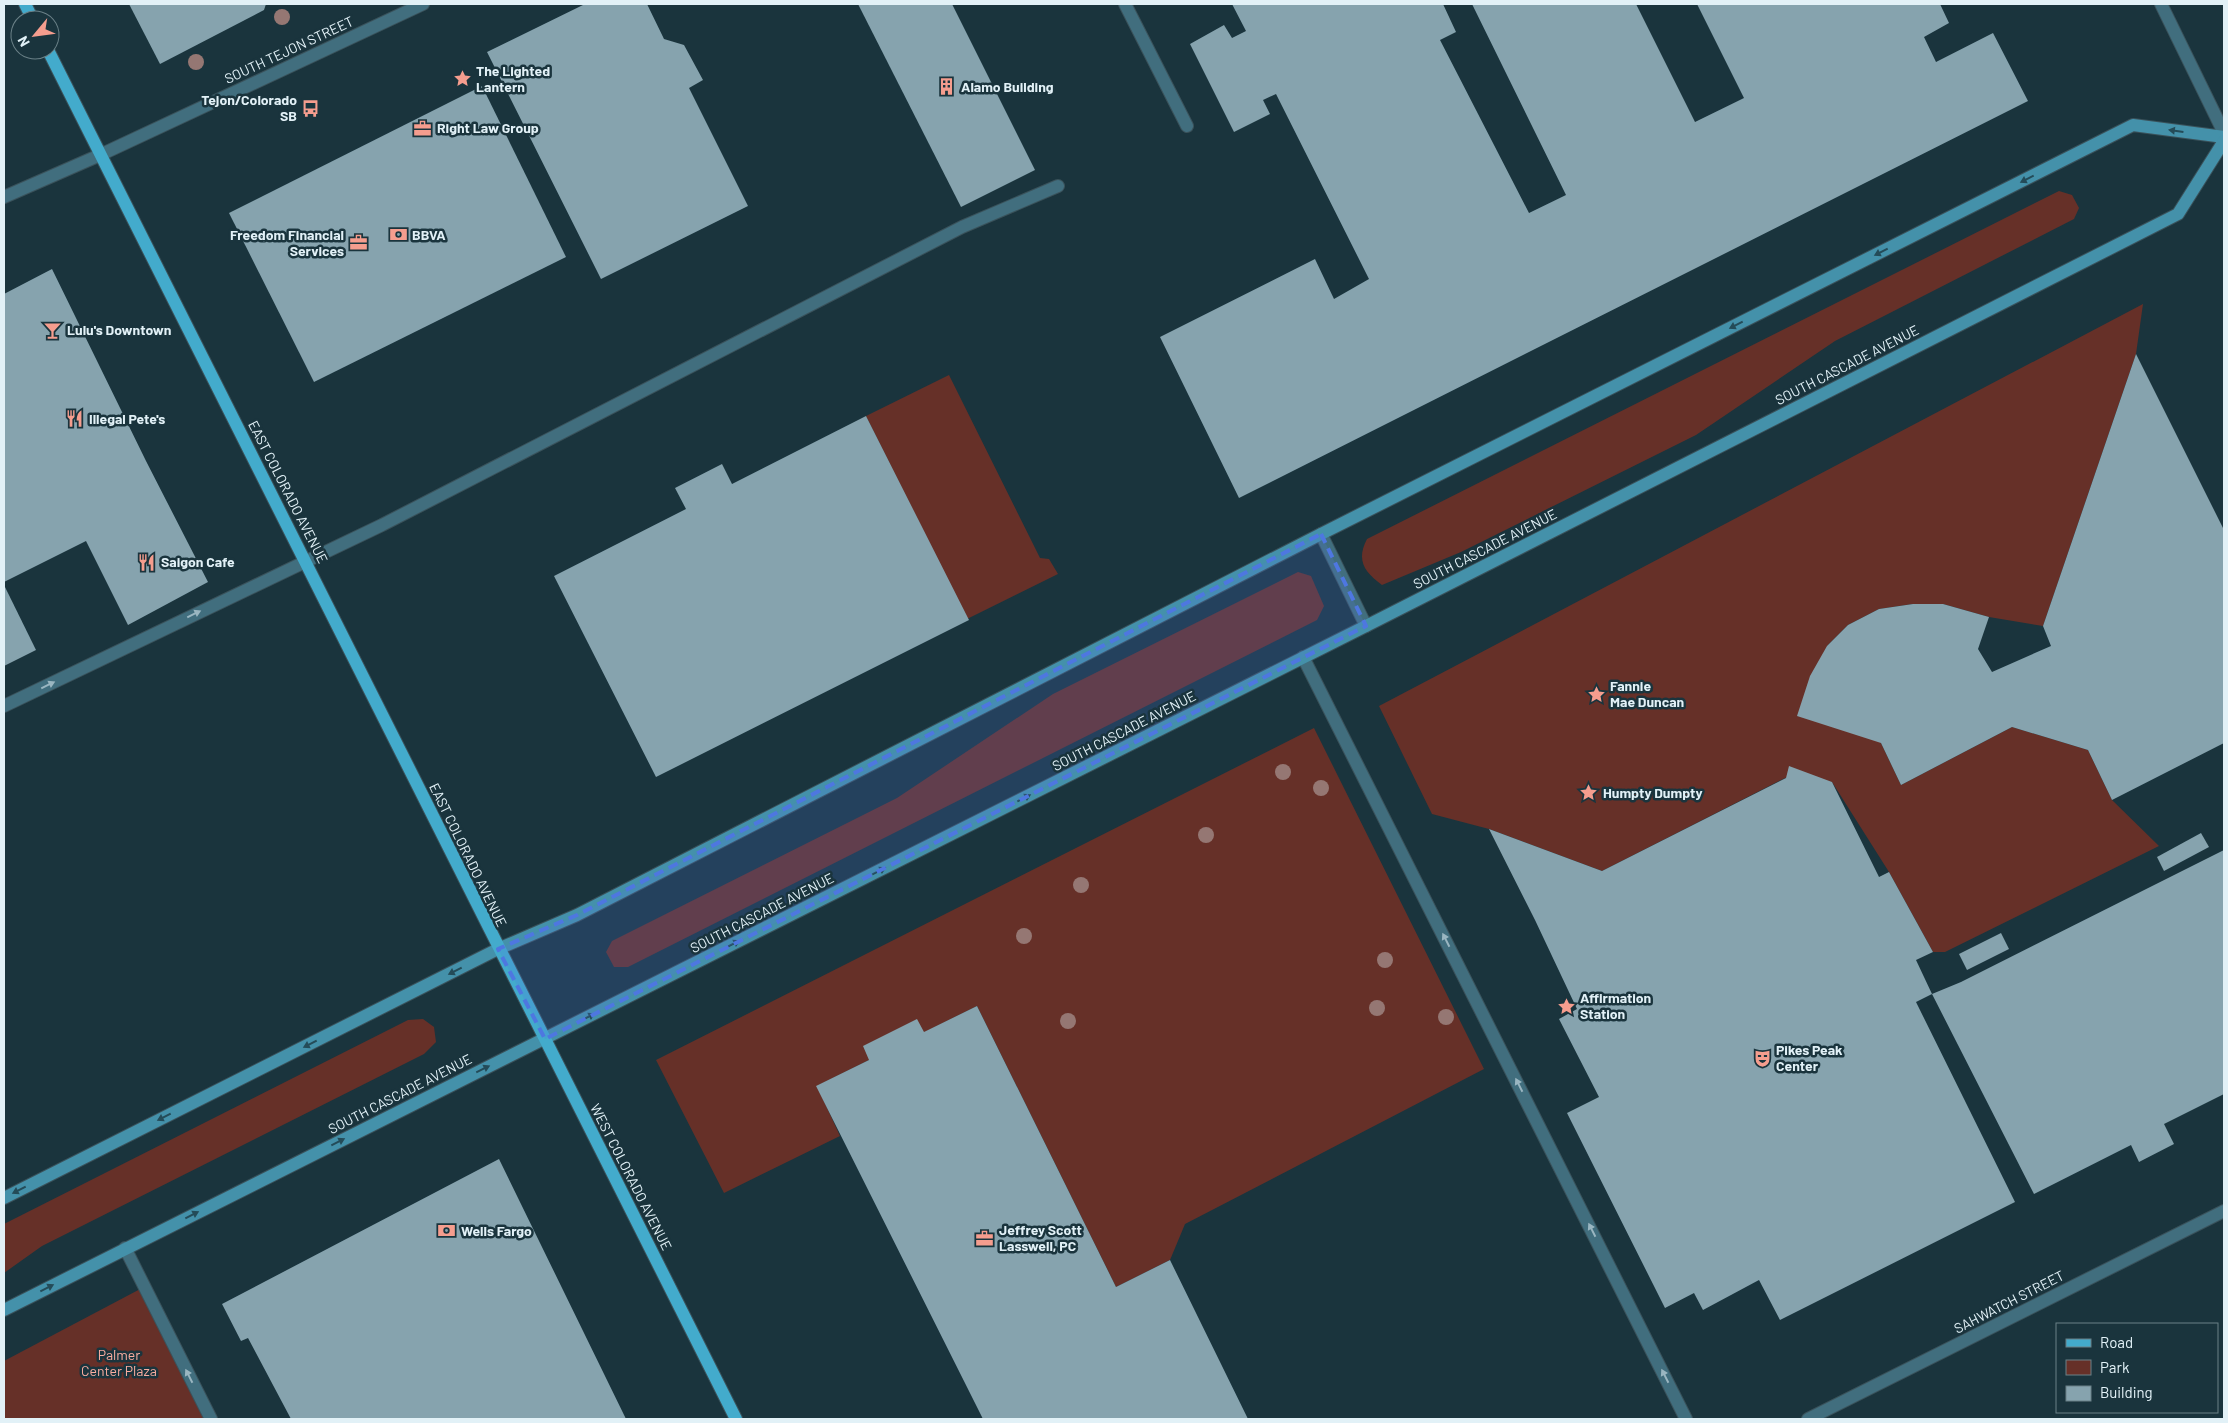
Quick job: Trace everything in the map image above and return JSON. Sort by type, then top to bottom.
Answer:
[{"type":"main road","name":"EAST COLORADO AVENUE","points":[[53,60],[306,560],[498,949]]},
{"type":"main road","points":[[4,1198],[498,949],[576,915],[1321,534],[2133,125],[2224,137]]},
{"type":"main road","name":"SOUTH CASCADE AVENUE","points":[[4,1310],[1366,626],[2178,214],[2224,141]]},
{"type":"main road","name":"WEST COLORADO AVENUE","points":[[498,949],[545,1038],[736,1419]]},
{"type":"street","name":"SOUTH TEJON STREET","points":[[4,197],[100,155],[423,4]]},
{"type":"street","points":[[1125,4],[1187,126]]},
{"type":"street","points":[[2161,4],[2224,133]]},
{"type":"street","points":[[4,706],[382,525],[962,227],[1058,186]]},
{"type":"street","points":[[1321,534],[1366,626]]},
{"type":"street","points":[[1303,657],[1686,1419]]},
{"type":"street","name":"SAHWATCH STREET","points":[[1808,1419],[2224,1211]]},
{"type":"street","points":[[125,1248],[211,1419]]},
{"type":"highlighted area","points":[[1321,534],[1366,626],[545,1039],[498,949],[577,915]]},
{"type":"green space","points":[[2059,191],[2072,195],[2079,208],[2074,219],[1835,341],[1696,435],[1461,552],[1382,585],[1366,570],[1362,553],[1367,539]]},
{"type":"green space","points":[[2143,304],[2136,354],[2043,626],[1989,617],[1943,604],[1913,604],[1879,609],[1848,625],[1827,646],[1881,743],[1901,785],[2012,727],[2088,750],[2112,800],[2159,846],[1945,952],[1933,952],[1889,872],[1832,782],[1785,778],[1602,871],[1489,829],[1432,814],[1379,706]]},
{"type":"green space","points":[[949,375],[1040,558],[1049,559],[1058,574],[967,619],[866,416]]},
{"type":"green space","points":[[1298,572],[1311,576],[1324,606],[1317,620],[628,967],[614,967],[606,952],[612,941],[897,798],[1053,694]]},
{"type":"green space","points":[[1314,728],[1484,1069],[1185,1224],[1170,1260],[1116,1287],[977,1006],[817,1086],[840,1136],[724,1193],[656,1060]]},
{"type":"green space","points":[[423,1019],[434,1027],[436,1042],[424,1054],[42,1246],[4,1273],[4,1224],[408,1020]]},
{"type":"green space","name":"Palmer Center Plaza","points":[[144,1287],[211,1419],[4,1419],[4,1361]]},
{"type":"building","points":[[129,4],[266,4],[264,10],[160,64]]},
{"type":"building","points":[[585,4],[647,4],[664,39],[684,45],[703,80],[689,88],[748,206],[601,279],[487,52]]},
{"type":"building","name":"Alamo Building","points":[[858,4],[952,4],[1035,170],[961,207]]},
{"type":"building","points":[[1232,4],[1443,4],[1456,32],[1440,40],[1529,213],[1566,195],[1472,4],[1636,4],[1695,122],[1744,98],[1697,4],[1940,4],[1949,23],[1924,37],[1936,62],[1993,33],[2028,101],[1239,498],[1160,337],[1315,259],[1334,299],[1369,279],[1276,94],[1263,100],[1270,114],[1234,132],[1190,44],[1224,25],[1232,38],[1246,31]]},
{"type":"building","name":"BBVA","points":[[482,86],[566,257],[314,382],[229,213]]},
{"type":"building","points":[[52,269],[146,461],[208,582],[128,625],[86,541],[4,582],[4,294]]},
{"type":"building","points":[[2136,354],[2224,530],[2224,743],[2112,800],[2088,750],[2012,727],[1901,785],[1881,743],[1797,716],[1810,676],[1827,646],[1848,625],[1879,609],[1913,604],[1943,604],[1989,617],[1978,649],[1992,672],[2051,646],[2043,626]]},
{"type":"building","points":[[866,416],[969,620],[656,777],[554,576],[686,509],[675,488],[722,464],[732,484]]},
{"type":"building","points":[[4,585],[36,650],[4,666]]},
{"type":"building","name":"Pikes Peak Center","points":[[1789,766],[1832,782],[1879,877],[1889,872],[1933,952],[1916,960],[1932,994],[1916,1002],[2015,1202],[1780,1320],[1759,1280],[1703,1310],[1694,1293],[1665,1308],[1567,1113],[1599,1097],[1559,1019],[1577,1009],[1489,829],[1602,871],[1786,778]]},
{"type":"building","points":[[2201,833],[2209,847],[2164,871],[2157,857]]},
{"type":"building","points":[[2224,850],[2224,1094],[2164,1124],[2174,1144],[2139,1162],[2131,1145],[2034,1194],[1932,994],[1961,982]]},
{"type":"building","points":[[2001,933],[2009,949],[1967,970],[1959,954]]},
{"type":"building","points":[[977,1006],[1116,1287],[1170,1260],[1248,1419],[983,1419],[816,1086],[869,1060],[863,1046],[917,1019],[924,1032]]},
{"type":"building","name":"Wells Fargo","points":[[499,1159],[626,1419],[291,1419],[248,1338],[241,1341],[222,1304]]},
{"type":"place","name":"The Lighted Lantern","points":[[462,79]]},
{"type":"place","name":"Alamo Building","points":[[947,87]]},
{"type":"place","name":"Tejon/Colorado SB","points":[[311,108]]},
{"type":"place","name":"Right Law Group","points":[[423,128]]},
{"type":"place","name":"BBVA","points":[[398,235]]},
{"type":"place","name":"Freedom Financial Services","points":[[358,243]]},
{"type":"place","name":"Lulu's Downtown","points":[[53,330]]},
{"type":"place","name":"Illegal Pete's","points":[[75,419]]},
{"type":"place","name":"Saigon Cafe","points":[[147,562]]},
{"type":"place","name":"Fannie Mae Duncan","points":[[1596,694]]},
{"type":"place","name":"Humpty Dumpty","points":[[1589,793]]},
{"type":"place","name":"Affirmation Station","points":[[1566,1006]]},
{"type":"place","name":"Pikes Peak Center","points":[[1762,1058]]},
{"type":"place","name":"Wells Fargo","points":[[447,1231]]},
{"type":"place","name":"Jeffrey Scott Lasswell, PC","points":[[985,1238]]}]
